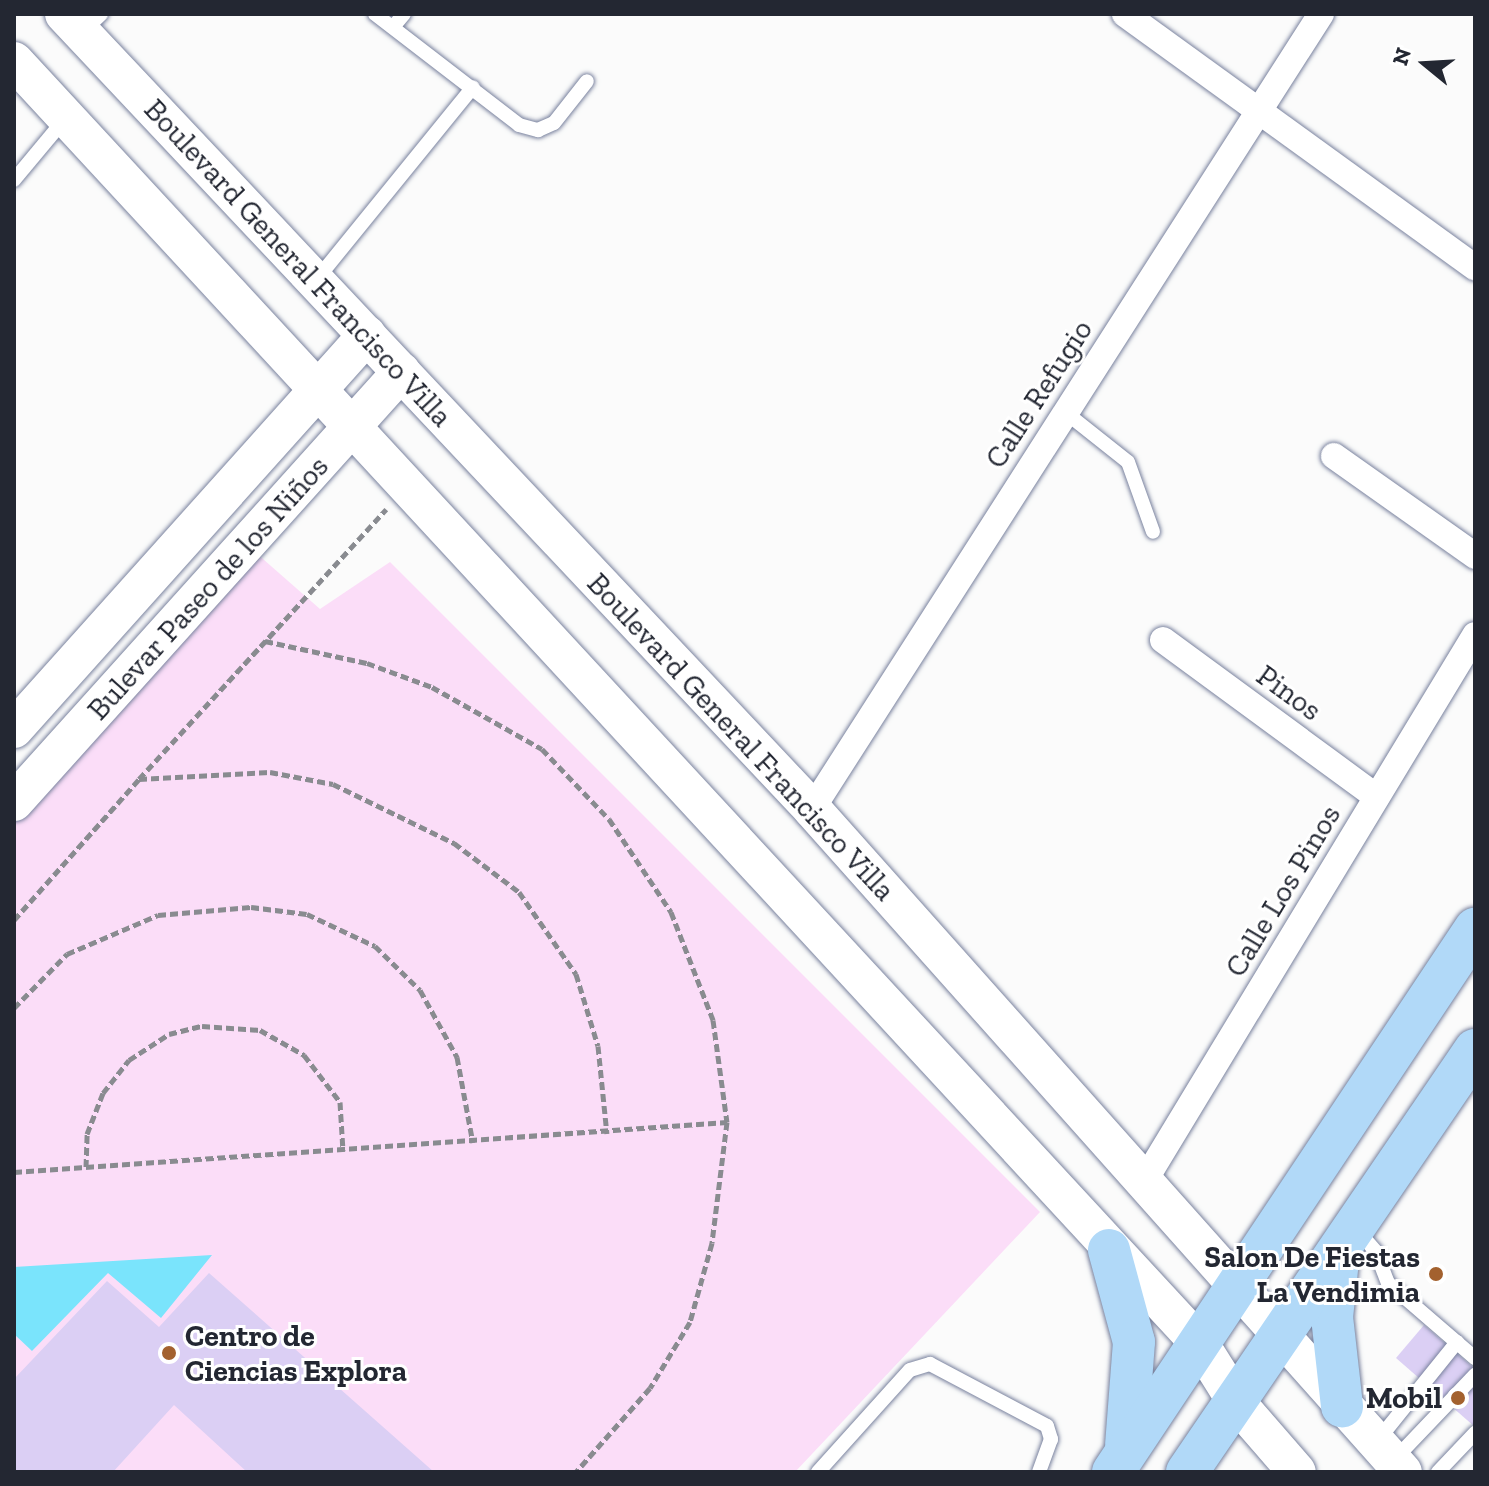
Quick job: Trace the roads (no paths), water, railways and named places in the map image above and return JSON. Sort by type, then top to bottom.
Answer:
[{"type":"main road","name":"Boulevard General Francisco Villa","points":[[83,20],[401,372],[812,809],[1240,1282],[1342,1406],[1391,1459]]},
{"type":"main road","points":[[16,67],[67,116],[321,386],[406,487],[1109,1250],[1200,1344],[1237,1403],[1297,1472]]},
{"type":"main road","name":"Bulevar Paseo de los Niños","points":[[14,729],[367,335]]},
{"type":"main road","name":"Bulevar Paseo de los Niños","points":[[18,792],[355,427],[401,372]]},
{"type":"main road","points":[[1119,1464],[1475,929]]},
{"type":"main road","points":[[1187,1472],[1285,1335],[1475,1050]]},
{"type":"main road","points":[[1342,1406],[1332,1317],[1347,1238]]},
{"type":"main road","points":[[1109,1250],[1134,1342],[1119,1464]]},
{"type":"street","points":[[1125,14],[1475,267]]},
{"type":"street","name":"Calle Refugio","points":[[812,809],[1321,14]]},
{"type":"street","points":[[1334,456],[1475,556]]},
{"type":"street","name":"Calle Los Pinos","points":[[1145,1180],[1475,635]]},
{"type":"street","name":"Pinos","points":[[1163,640],[1377,797]]},
{"type":"lane","points":[[375,14],[519,125],[538,130],[554,123],[587,81]]},
{"type":"lane","points":[[393,27],[404,14]]},
{"type":"lane","points":[[317,280],[473,87]]},
{"type":"lane","points":[[14,180],[67,116]]},
{"type":"lane","points":[[1065,412],[1128,462],[1153,532]]},
{"type":"lane","points":[[1347,1238],[1376,1252],[1388,1283],[1475,1358]]},
{"type":"lane","points":[[1391,1459],[1457,1342]]},
{"type":"lane","points":[[818,1472],[910,1370],[930,1364],[1047,1426],[1051,1439],[1039,1472]]},
{"type":"lane","points":[[1391,1459],[1475,1375]]},
{"type":"lane","points":[[1438,1472],[1475,1433]]},
{"type":"water","points":[[212,1255],[161,1318],[108,1273],[32,1351],[14,1334],[14,1267]]},
{"type":"place","name":"Salon De Fiestas La Vendimia","points":[[1436,1274]]},
{"type":"place","name":"Centro de Ciencias Explora","points":[[169,1353]]},
{"type":"place","name":"Mobil","points":[[1458,1398]]}]
